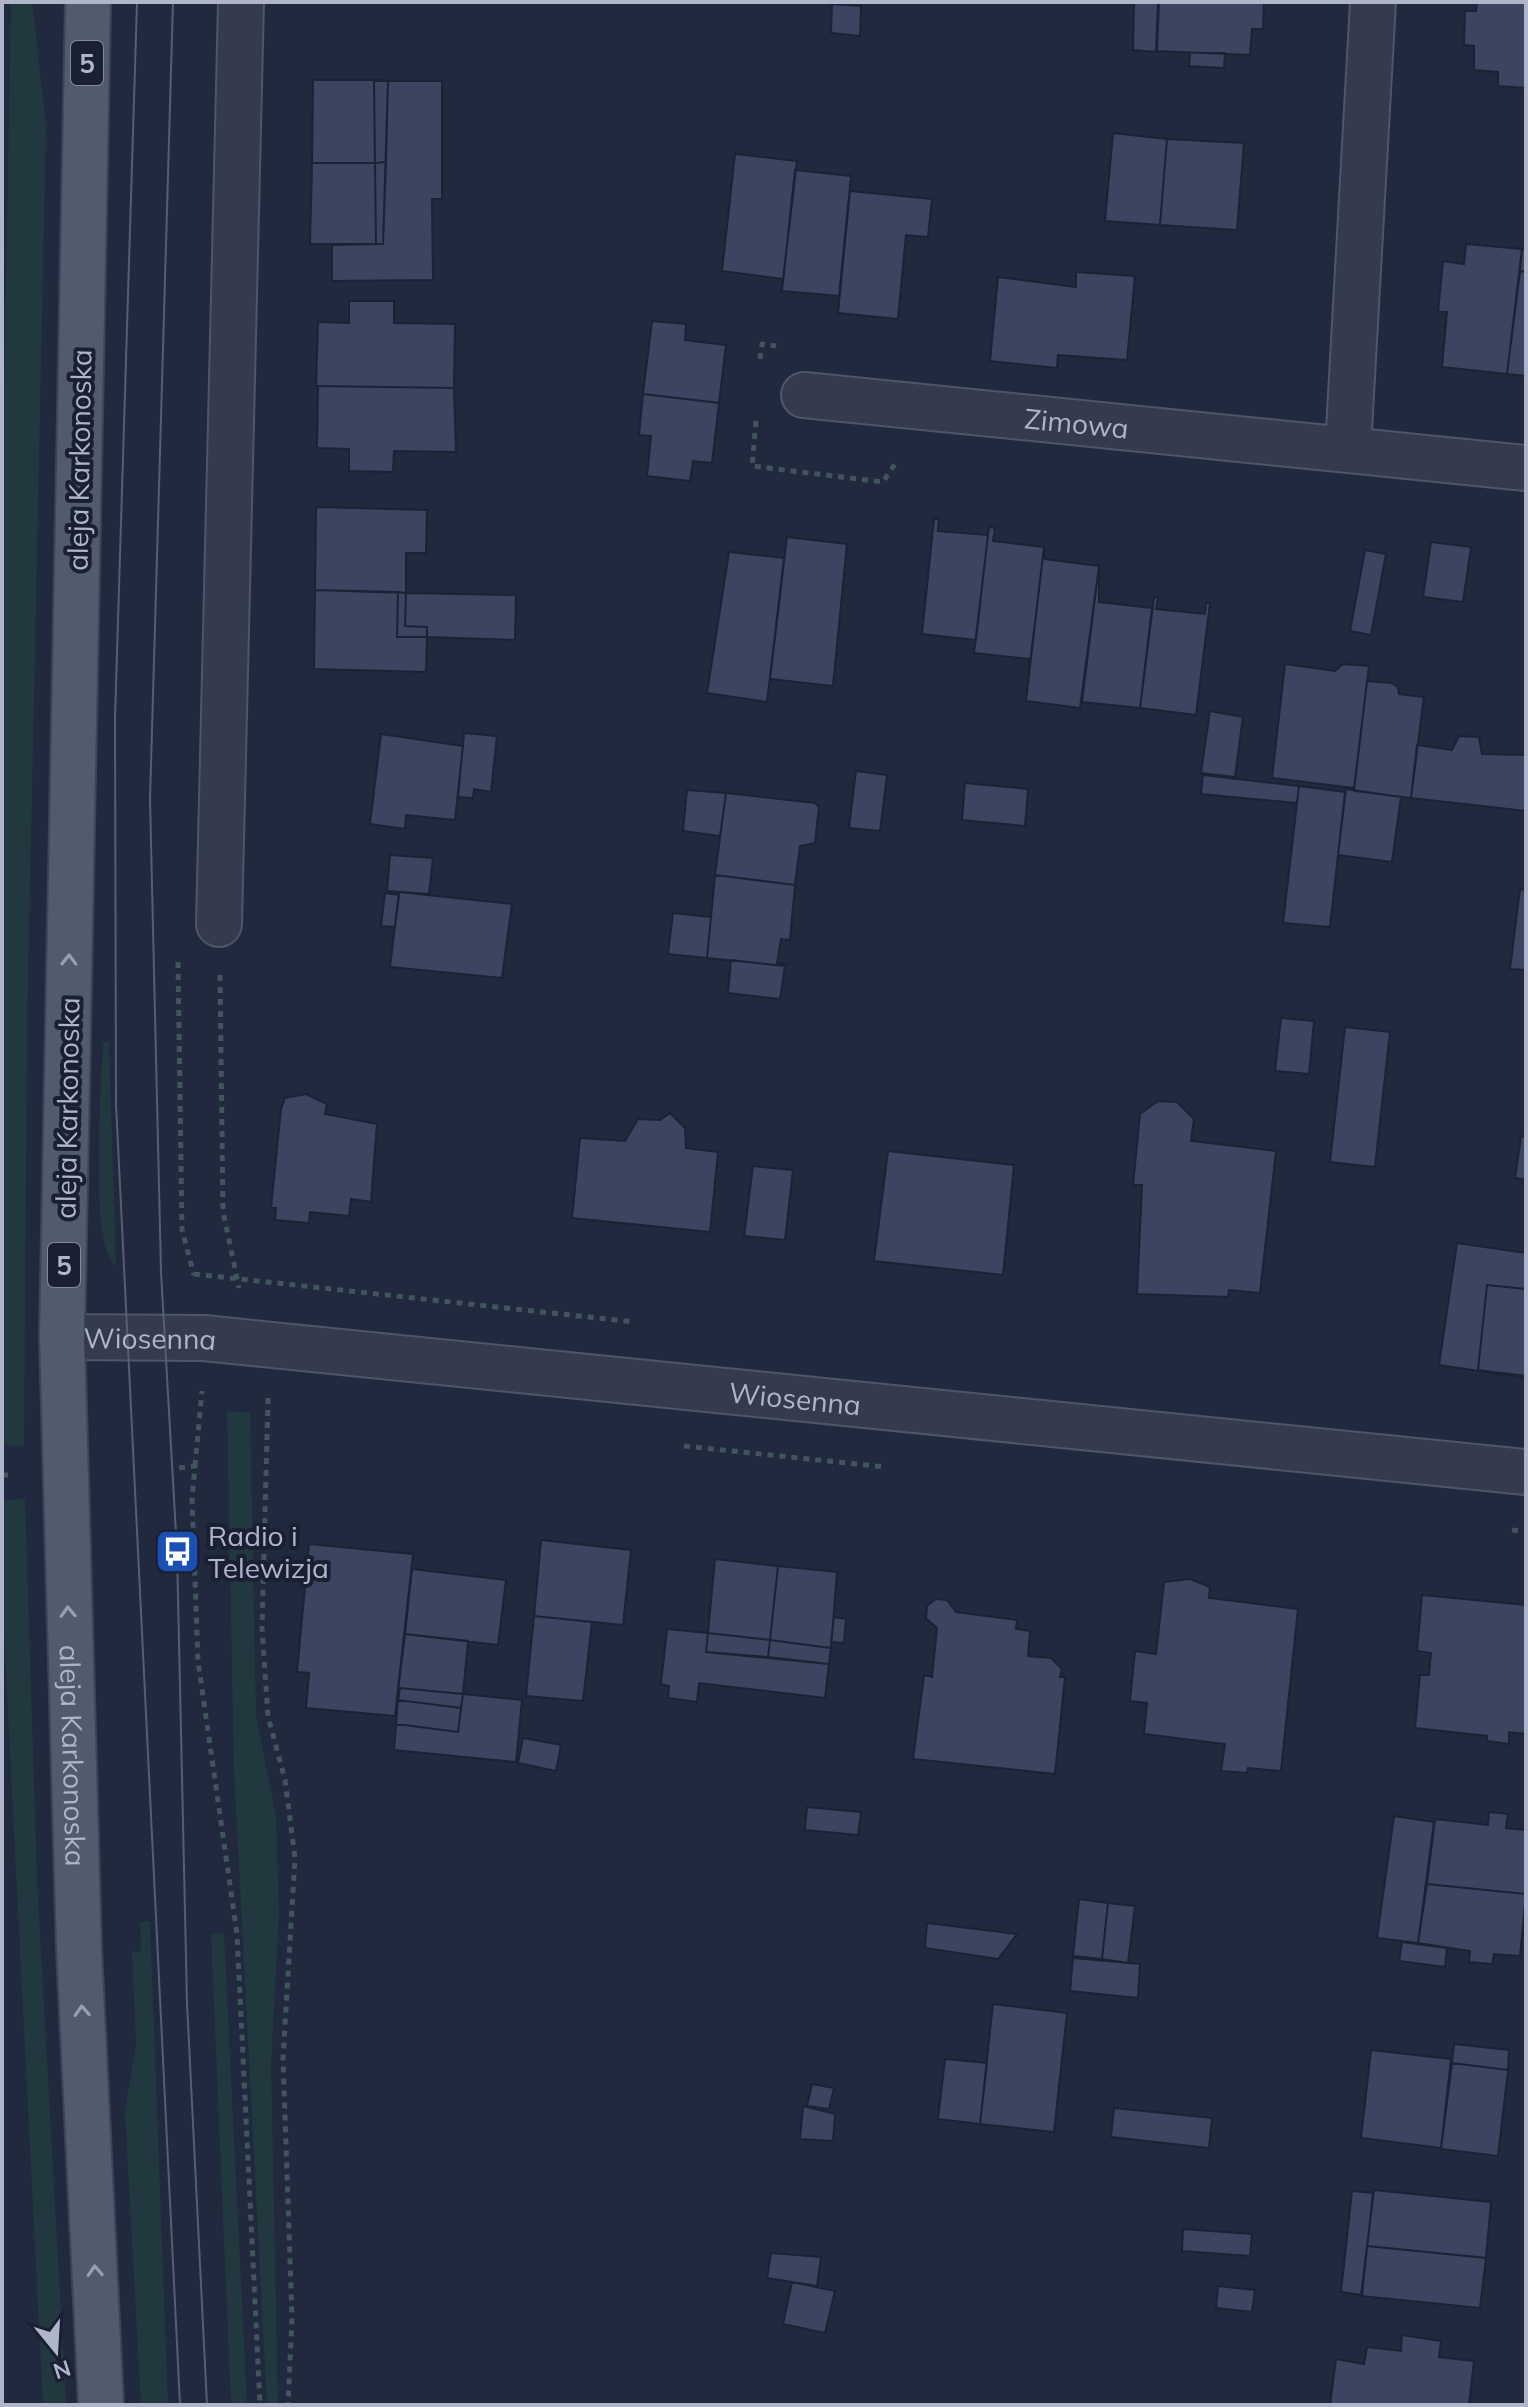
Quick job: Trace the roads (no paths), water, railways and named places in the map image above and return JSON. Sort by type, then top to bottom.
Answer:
[{"type":"main road","name":"aleja Karkonoska","points":[[88,2],[62,1337],[78,1933],[101,2405]]},
{"type":"street","points":[[219,924],[241,2]]},
{"type":"street","points":[[1348,448],[1373,2]]},
{"type":"street","name":"Zimowa","points":[[804,395],[1526,468]]},
{"type":"street","name":"Wiosenna","points":[[62,1337],[204,1338],[1526,1472]]},
{"type":"tram line","points":[[137,2],[115,718],[116,1104],[180,2405]]},
{"type":"tram line","points":[[173,2],[150,799],[161,1272],[177,1551],[187,2003],[207,2405]]},
{"type":"place","name":"Radio i Telewizja","points":[[177,1551]]}]
